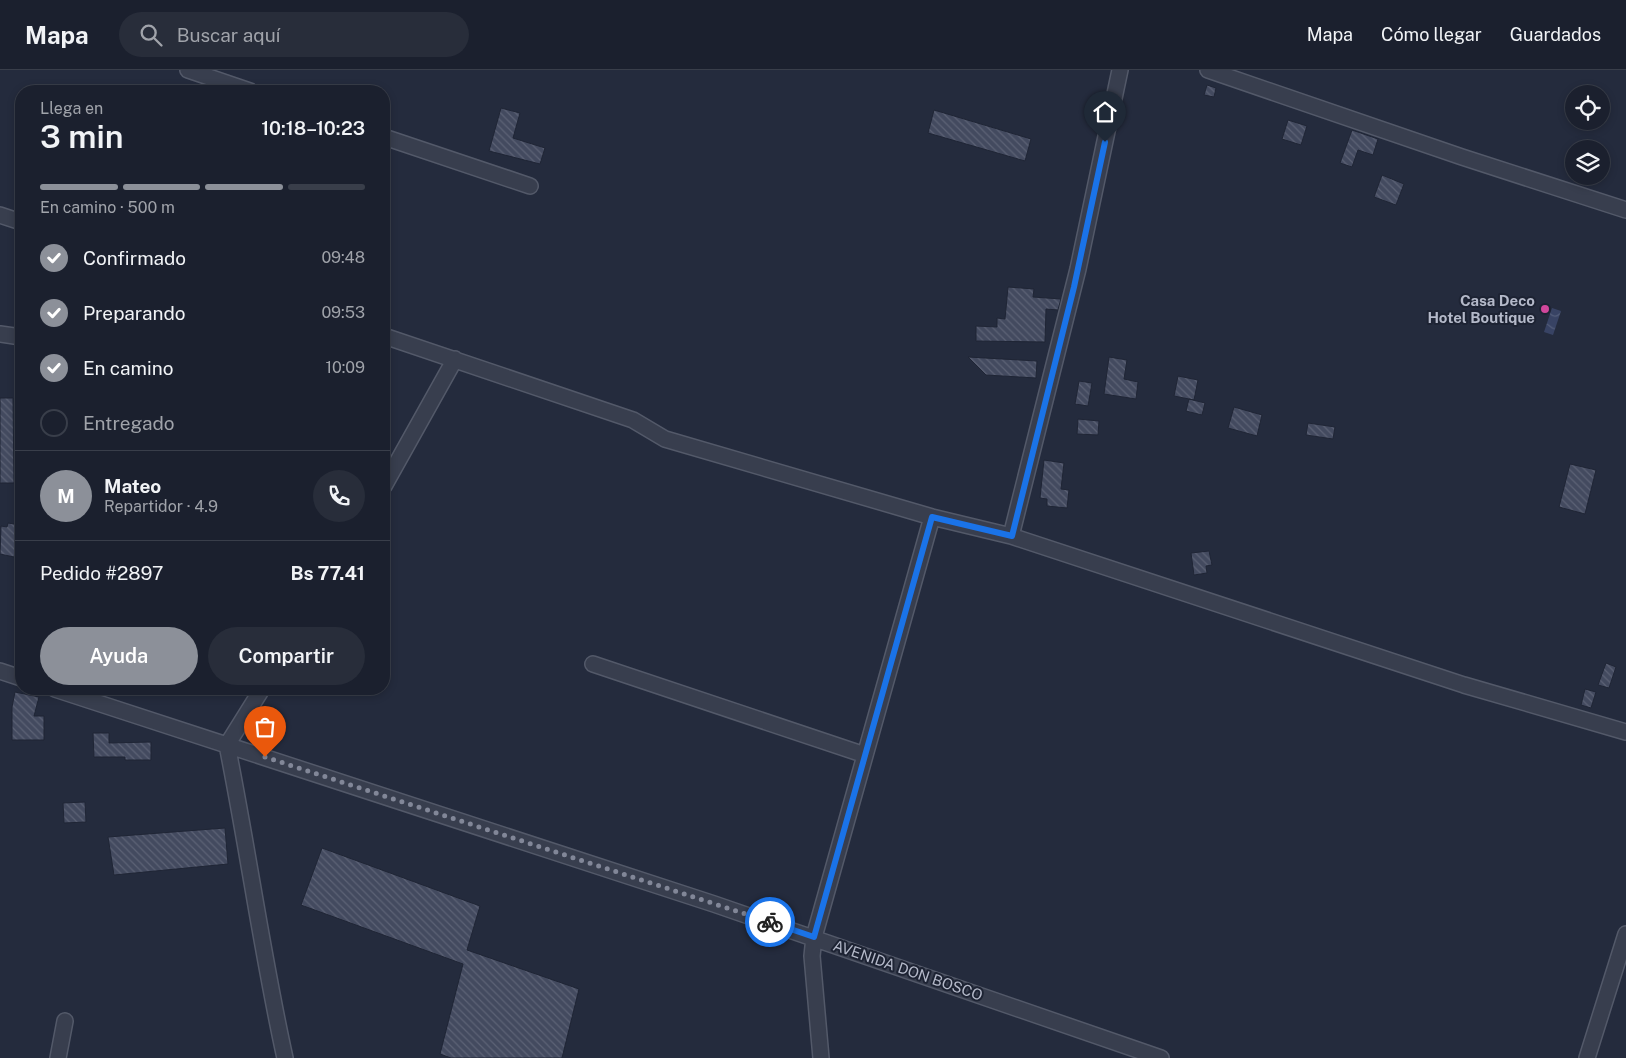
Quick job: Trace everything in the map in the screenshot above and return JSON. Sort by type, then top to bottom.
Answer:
[{"type":"street","points":[[1012,536],[1078,268],[1120,70]]},
{"type":"street","points":[[1208,70],[1462,157],[1626,210]]},
{"type":"street","points":[[192,71],[233,85]]},
{"type":"street","points":[[390,138],[530,186]]},
{"type":"street","points":[[0,216],[15,220]]},
{"type":"street","points":[[0,334],[15,337]]},
{"type":"street","points":[[390,338],[633,420],[665,439],[932,517],[1012,536],[1455,682],[1626,732]]},
{"type":"street","points":[[390,475],[455,359]]},
{"type":"street","points":[[821,1058],[812,956],[814,937],[932,517]]},
{"type":"street","points":[[593,664],[865,755]]},
{"type":"street","points":[[0,671],[15,676]]},
{"type":"street","name":"AVENIDA DON BOSCO","points":[[73,695],[814,937],[1161,1058]]},
{"type":"street","points":[[258,695],[227,745],[244,826],[269,987],[285,1058]]},
{"type":"street","points":[[1587,1058],[1626,934]]},
{"type":"street","points":[[58,1058],[65,1021]]},
{"type":"water","points":[[1552,308],[1561,311],[1553,335],[1544,332]]},
{"type":"building","points":[[1207,85],[1216,88],[1214,97],[1204,95]]},
{"type":"building","points":[[501,108],[520,113],[513,138],[545,148],[540,164],[489,151]]},
{"type":"building","points":[[934,110],[1031,139],[1025,161],[928,133]]},
{"type":"building","points":[[1288,120],[1307,126],[1301,145],[1282,139]]},
{"type":"building","points":[[1352,130],[1378,139],[1373,155],[1358,150],[1352,167],[1340,163]]},
{"type":"building","points":[[1382,175],[1404,184],[1396,205],[1374,197]]},
{"type":"building","points":[[1008,287],[1034,289],[1033,297],[1061,299],[1058,310],[1046,309],[1045,342],[976,341],[976,326],[997,327],[997,318],[1005,319]]},
{"type":"building","points":[[968,357],[1037,361],[1036,378],[986,375]]},
{"type":"building","points":[[1109,357],[1127,360],[1124,379],[1138,382],[1136,399],[1104,394]]},
{"type":"building","points":[[1178,376],[1198,380],[1194,400],[1174,396]]},
{"type":"building","points":[[1079,381],[1092,383],[1088,406],[1075,404]]},
{"type":"building","points":[[0,398],[13,398],[14,483],[0,483]]},
{"type":"building","points":[[1189,399],[1205,403],[1202,415],[1186,411]]},
{"type":"building","points":[[1234,407],[1262,415],[1257,436],[1228,428]]},
{"type":"building","points":[[1078,419],[1099,421],[1098,435],[1077,434]]},
{"type":"building","points":[[1308,423],[1335,427],[1333,439],[1306,435]]},
{"type":"building","points":[[1044,460],[1064,463],[1061,489],[1069,490],[1067,508],[1047,506],[1047,499],[1040,498]]},
{"type":"building","points":[[1570,464],[1596,470],[1585,514],[1559,507]]},
{"type":"building","points":[[8,523],[15,524],[14,557],[0,554],[1,526],[7,527]]},
{"type":"building","points":[[1209,551],[1212,565],[1206,566],[1207,573],[1194,575],[1191,553]]},
{"type":"building","points":[[1606,663],[1616,667],[1609,688],[1598,685]]},
{"type":"building","points":[[1585,689],[1596,692],[1591,708],[1581,705]]},
{"type":"building","points":[[15,692],[15,695],[39,697],[34,716],[44,716],[44,740],[12,740],[12,707]]},
{"type":"building","points":[[93,733],[109,733],[109,743],[151,742],[151,760],[125,760],[125,757],[94,757]]},
{"type":"building","points":[[85,802],[86,822],[64,823],[63,803]]},
{"type":"building","points":[[225,828],[228,864],[114,875],[108,837]]},
{"type":"building","points":[[322,848],[480,906],[467,950],[579,989],[562,1058],[451,1058],[440,1054],[463,964],[301,905]]},
{"type":"way so far","points":[[265,757],[770,922]]},
{"type":"place","name":"Casa Deco Hotel Boutique","points":[[1545,309]]},
{"type":"route","points":[[770,922],[814,937],[932,517],[1012,536],[1074,287],[1105,142]]}]
